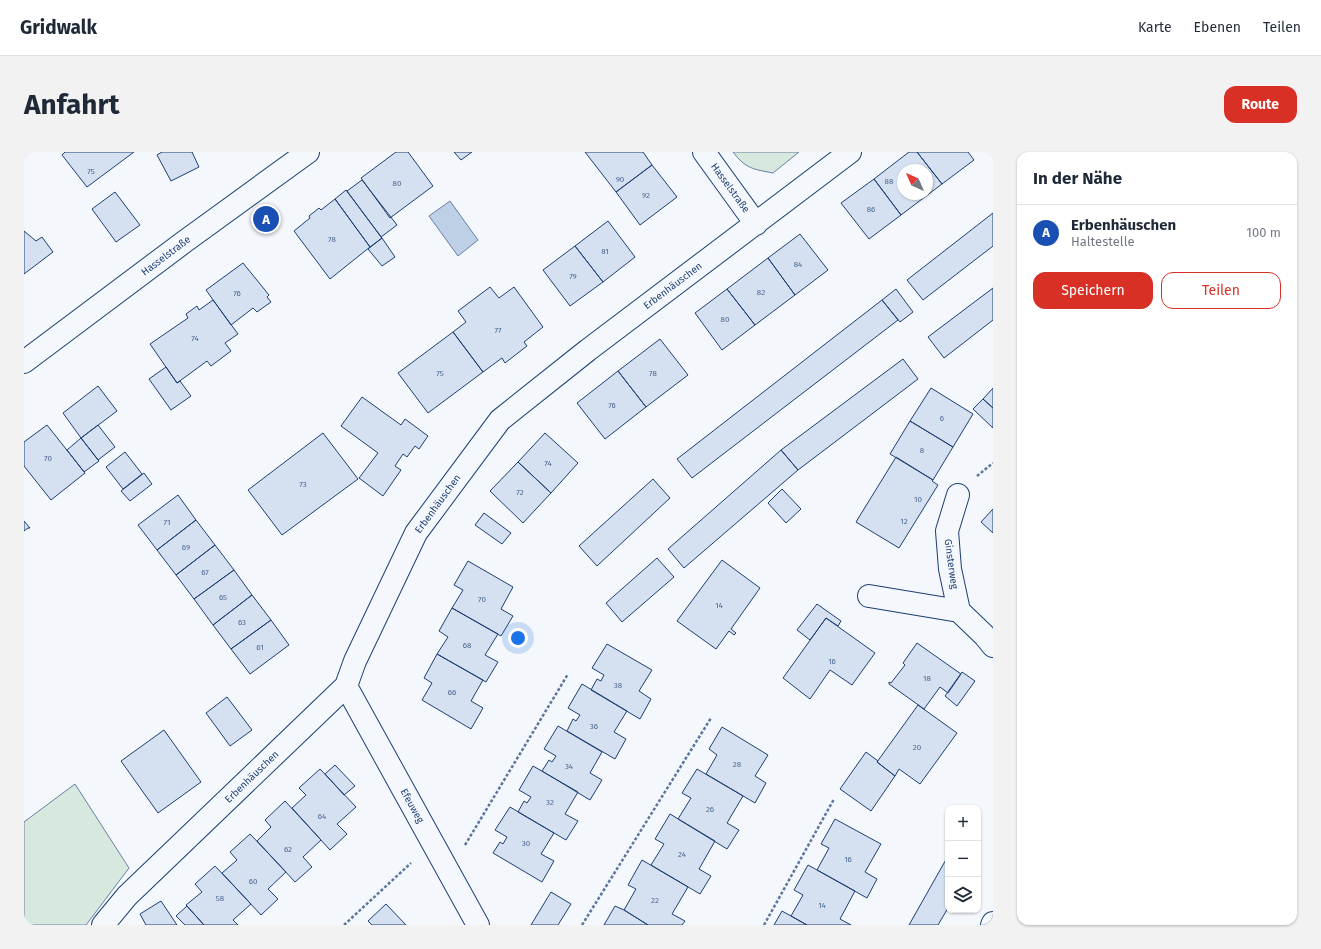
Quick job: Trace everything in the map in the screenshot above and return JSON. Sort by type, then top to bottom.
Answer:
[{"type":"street","name":"Hasselstraße","points":[[24,362],[184,242],[308,152]]},
{"type":"street","name":"Hasselstraße","points":[[704,152],[756,224]]},
{"type":"street","name":"Erbenhäuschen","points":[[103,925],[127,896],[346,686],[355,661],[416,533],[500,420],[588,350],[850,152]]},
{"type":"street","name":"Ginsterweg","points":[[958,495],[947,531],[950,570],[959,611]]},
{"type":"street","points":[[869,596],[959,611],[984,635],[993,646]]},
{"type":"street","name":"Efeuweg","points":[[346,686],[478,925]]},
{"type":"path","points":[[449,872],[568,674]]},
{"type":"path","points":[[582,925],[710,718]]},
{"type":"path","points":[[764,925],[834,799]]},
{"type":"path","points":[[344,925],[433,843]]},
{"type":"shaded area","points":[[733,152],[799,152],[773,173],[746,165]]},
{"type":"shaded area","points":[[75,784],[129,868],[86,925],[24,925],[24,822]]},
{"type":"water","points":[[450,201],[478,240],[458,256],[429,216]]},
{"type":"building","points":[[65,152],[134,152],[87,187],[62,155]]},
{"type":"building","points":[[162,152],[192,152],[199,167],[171,181],[157,155]]},
{"type":"building","points":[[396,152],[408,152],[433,186],[390,218],[361,178]]},
{"type":"building","points":[[454,152],[472,152],[461,160]]},
{"type":"building","points":[[585,152],[643,152],[652,165],[616,192]]},
{"type":"building","points":[[909,152],[917,152],[926,164],[897,164],[897,200],[921,200],[901,215],[874,179]]},
{"type":"building","points":[[917,152],[968,152],[974,160],[942,184],[933,172],[933,164],[926,164]]},
{"type":"building","points":[[652,165],[677,197],[640,225],[616,192]]},
{"type":"building","points":[[933,172],[942,184],[933,191]]},
{"type":"building","points":[[874,179],[901,215],[869,239],[841,203]]},
{"type":"building","points":[[362,180],[397,225],[381,237],[347,191]]},
{"type":"building","points":[[346,190],[382,238],[370,247],[335,199]]},
{"type":"building","points":[[115,192],[140,225],[116,242],[92,209]]},
{"type":"building","points":[[335,199],[370,247],[330,279],[294,231],[310,218],[309,216],[319,208],[321,210]]},
{"type":"building","points":[[993,213],[993,246],[923,300],[907,280]]},
{"type":"building","points":[[608,221],[635,257],[603,282],[575,246]]},
{"type":"building","points":[[24,231],[36,241],[42,237],[53,252],[24,274]]},
{"type":"building","points":[[800,234],[828,270],[795,295],[768,258]]},
{"type":"building","points":[[382,238],[395,257],[382,266],[368,249]]},
{"type":"building","points":[[575,246],[603,282],[570,306],[543,270]]},
{"type":"building","points":[[768,258],[795,295],[755,325],[727,289]]},
{"type":"building","points":[[243,263],[269,295],[267,297],[271,302],[257,312],[253,308],[231,325],[206,290]]},
{"type":"building","points":[[490,287],[499,298],[514,287],[543,327],[524,342],[527,346],[505,363],[502,358],[483,372],[453,332],[466,322],[458,311]]},
{"type":"building","points":[[993,288],[993,320],[944,358],[928,337]]},
{"type":"building","points":[[727,289],[755,325],[722,350],[695,313]]},
{"type":"building","points":[[896,289],[913,312],[900,322],[882,300]]},
{"type":"building","points":[[213,300],[238,334],[225,343],[231,351],[211,366],[207,361],[177,383],[150,344],[188,318],[186,314],[197,306],[199,310]]},
{"type":"building","points":[[882,300],[898,320],[692,478],[677,459]]},
{"type":"building","points":[[453,332],[483,372],[428,413],[398,373]]},
{"type":"building","points":[[660,339],[688,375],[646,407],[618,371]]},
{"type":"building","points":[[903,359],[918,379],[798,470],[781,450]]},
{"type":"building","points":[[166,367],[177,383],[180,381],[191,396],[171,410],[149,379]]},
{"type":"building","points":[[618,371],[646,407],[605,439],[577,403]]},
{"type":"building","points":[[98,386],[117,411],[81,438],[63,413]]},
{"type":"building","points":[[931,388],[973,414],[953,447],[910,421]]},
{"type":"building","points":[[993,388],[993,408],[983,399]]},
{"type":"building","points":[[362,397],[401,425],[405,419],[428,436],[419,449],[415,446],[407,457],[403,454],[395,466],[401,470],[383,496],[359,478],[378,453],[341,426]]},
{"type":"building","points":[[983,399],[993,408],[993,428],[973,409]]},
{"type":"building","points":[[910,421],[953,447],[933,480],[890,454]]},
{"type":"building","points":[[47,425],[85,473],[51,500],[24,466],[24,442]]},
{"type":"building","points":[[98,425],[115,447],[98,460],[81,438]]},
{"type":"building","points":[[323,433],[358,479],[282,535],[248,490]]},
{"type":"building","points":[[545,433],[578,463],[551,493],[518,462]]},
{"type":"building","points":[[81,438],[99,461],[84,472],[67,450]]},
{"type":"building","points":[[781,450],[798,470],[684,568],[668,549]]},
{"type":"building","points":[[125,452],[142,474],[123,489],[106,467]]},
{"type":"building","points":[[896,457],[933,480],[932,481],[938,485],[899,548],[856,522]]},
{"type":"building","points":[[518,462],[551,493],[523,523],[490,491]]},
{"type":"building","points":[[144,473],[152,484],[130,501],[121,491]]},
{"type":"building","points":[[653,479],[670,498],[597,566],[579,546]]},
{"type":"building","points":[[782,489],[801,509],[786,523],[768,503]]},
{"type":"building","points":[[178,495],[196,520],[157,550],[138,525]]},
{"type":"building","points":[[993,509],[993,533],[981,522]]},
{"type":"building","points":[[484,513],[511,533],[502,544],[475,525]]},
{"type":"building","points":[[196,520],[215,545],[176,575],[157,550]]},
{"type":"building","points":[[24,521],[30,528],[24,531]]},
{"type":"building","points":[[215,545],[234,570],[194,599],[176,575]]},
{"type":"building","points":[[657,558],[674,577],[622,622],[606,603]]},
{"type":"building","points":[[722,560],[760,588],[731,629],[736,633],[734,635],[729,631],[716,649],[677,621]]},
{"type":"building","points":[[468,561],[513,587],[501,609],[513,616],[501,636],[452,608],[463,590],[454,585]]},
{"type":"building","points":[[234,570],[252,595],[213,625],[194,599]]},
{"type":"building","points":[[252,595],[271,620],[231,649],[213,625]]},
{"type":"building","points":[[817,604],[841,621],[838,626],[826,618],[810,640],[797,630]]},
{"type":"building","points":[[452,608],[498,634],[485,655],[498,662],[486,682],[437,654],[448,637],[439,631]]},
{"type":"building","points":[[826,618],[875,653],[852,685],[830,670],[810,699],[783,678]]},
{"type":"building","points":[[271,620],[289,645],[250,674],[231,649]]},
{"type":"building","points":[[917,643],[961,674],[948,693],[940,687],[924,709],[889,684],[889,682],[891,683],[905,665],[903,663]]},
{"type":"building","points":[[607,644],[652,670],[639,691],[651,699],[640,719],[591,690],[597,679],[601,681],[604,675],[592,668]]},
{"type":"building","points":[[437,654],[483,680],[471,701],[483,708],[471,729],[422,700],[432,683],[424,678]]},
{"type":"building","points":[[962,672],[975,681],[957,706],[945,696]]},
{"type":"building","points":[[582,684],[627,711],[614,732],[626,739],[615,759],[567,731],[573,719],[576,721],[580,715],[568,708]]},
{"type":"building","points":[[227,697],[252,730],[230,746],[206,713]]},
{"type":"building","points":[[918,705],[957,733],[920,784],[899,769],[895,776],[877,762]]},
{"type":"building","points":[[558,726],[602,752],[590,773],[602,780],[590,800],[542,771],[549,760],[552,762],[556,756],[544,749]]},
{"type":"building","points":[[722,727],[768,755],[755,776],[766,783],[755,803],[706,774],[717,755],[709,749]]},
{"type":"building","points":[[164,730],[201,782],[158,813],[121,761]]},
{"type":"building","points":[[866,752],[895,776],[871,811],[840,789]]},
{"type":"building","points":[[335,765],[355,786],[344,795],[325,774]]},
{"type":"building","points":[[533,766],[578,792],[565,814],[578,821],[566,840],[518,812],[524,801],[527,803],[531,797],[519,790]]},
{"type":"building","points":[[320,769],[356,807],[337,824],[347,834],[330,850],[292,808],[306,795],[299,788]]},
{"type":"building","points":[[697,769],[743,796],[727,823],[739,830],[727,849],[678,819],[691,798],[682,793]]},
{"type":"building","points":[[285,801],[321,840],[303,857],[312,867],[295,882],[257,841],[271,827],[265,820]]},
{"type":"building","points":[[510,807],[554,833],[541,854],[554,861],[542,882],[493,853],[500,842],[503,844],[507,837],[495,830]]},
{"type":"building","points":[[670,814],[715,841],[699,869],[711,876],[700,894],[651,865],[664,844],[655,839]]},
{"type":"building","points":[[835,819],[881,844],[865,872],[877,879],[867,898],[817,870],[829,848],[821,844]]},
{"type":"building","points":[[250,834],[286,872],[268,889],[278,899],[261,915],[222,873],[237,860],[230,852]]},
{"type":"building","points":[[642,860],[688,887],[672,914],[685,921],[682,925],[648,925],[624,910],[636,889],[628,885]]},
{"type":"building","points":[[945,861],[945,913],[938,925],[909,925]]},
{"type":"building","points":[[808,865],[855,891],[840,919],[851,925],[807,925],[791,916],[803,895],[794,890]]},
{"type":"building","points":[[215,866],[251,904],[233,920],[238,925],[204,925],[186,905],[202,892],[195,884]]},
{"type":"building","points":[[551,892],[571,904],[558,925],[531,925]]},
{"type":"building","points":[[161,901],[177,925],[146,925],[140,914]]},
{"type":"building","points":[[386,904],[406,925],[372,925],[368,921]]},
{"type":"building","points":[[187,906],[204,925],[185,925],[176,916]]},
{"type":"building","points":[[615,906],[624,910],[648,925],[604,925]]},
{"type":"building","points":[[782,911],[791,916],[807,925],[774,925]]},
{"type":"place","name":"Erbenhäuschen","points":[[266,219]]}]
